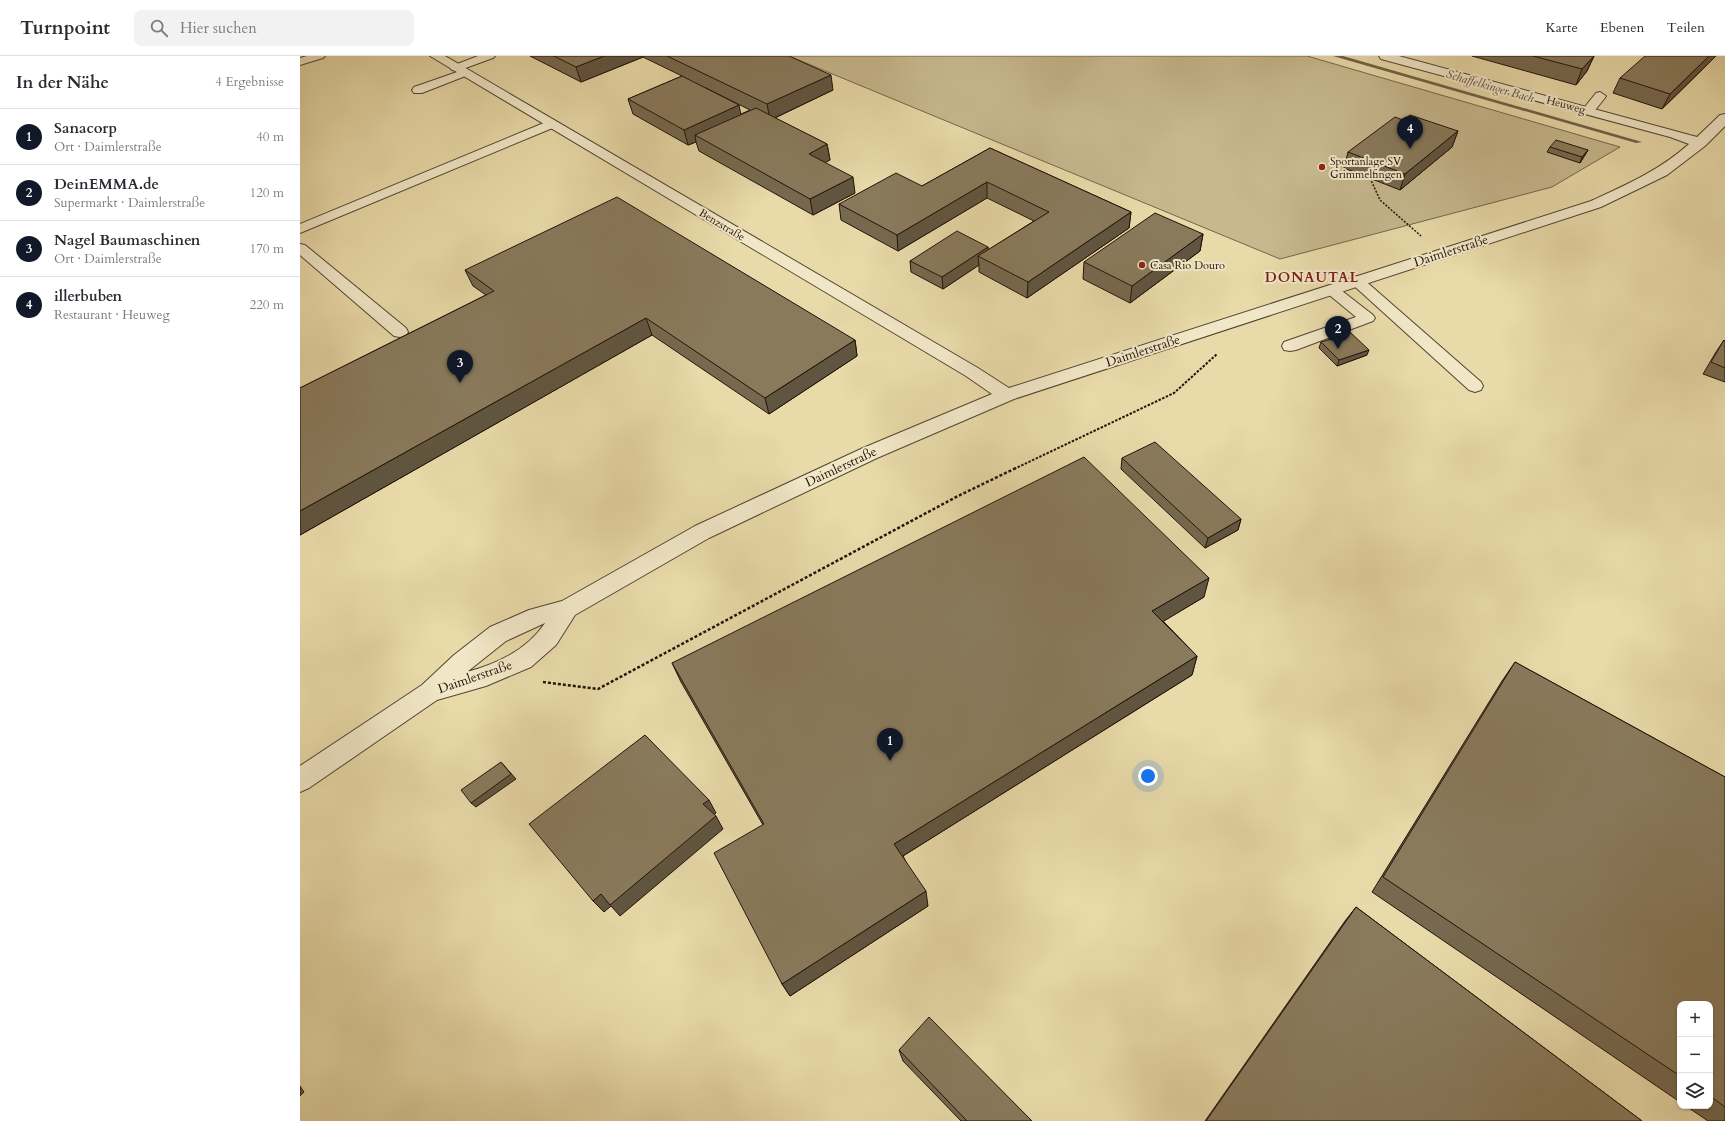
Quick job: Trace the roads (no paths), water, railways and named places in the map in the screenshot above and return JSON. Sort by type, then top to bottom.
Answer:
[{"type":"street","name":"Benzstraße","points":[[436,56],[972,372],[1007,395]]},
{"type":"street","name":"Heuweg","points":[[1385,56],[1675,134],[1700,143]]},
{"type":"street","name":"Daimlerstraße","points":[[300,780],[430,692],[462,662],[498,634],[537,616],[567,609],[702,532],[870,453],[1007,395],[1596,204],[1663,172],[1700,143],[1725,118]]},
{"type":"street","name":"Daimlerstraße","points":[[430,692],[478,679],[523,660],[548,638],[567,609]]},
{"type":"lane","points":[[300,62],[319,56]]},
{"type":"lane","points":[[418,90],[489,56]]},
{"type":"lane","points":[[1588,111],[1600,96]]},
{"type":"lane","points":[[300,230],[551,124]]},
{"type":"lane","points":[[300,248],[400,332]]},
{"type":"lane","points":[[1357,281],[1475,386]]},
{"type":"lane","points":[[1290,346],[1367,318],[1332,290]]},
{"type":"waterway","name":"Schaffelkinger Bach","points":[[1336,56],[1638,142]]},
{"type":"place","name":"illerbuben","points":[[1410,149]]},
{"type":"place","name":"Sportanlage SV Grimmelfingen","points":[[1322,167]]},
{"type":"place","name":"Casa Rio Douro","points":[[1142,265]]},
{"type":"place","name":"DeinEMMA.de","points":[[1338,349]]},
{"type":"place","name":"Nagel Baumaschinen","points":[[460,383]]},
{"type":"place","name":"Sanacorp","points":[[890,761]]},
{"type":"district","name":"DONAUTAL","points":[[1312,277]]}]
